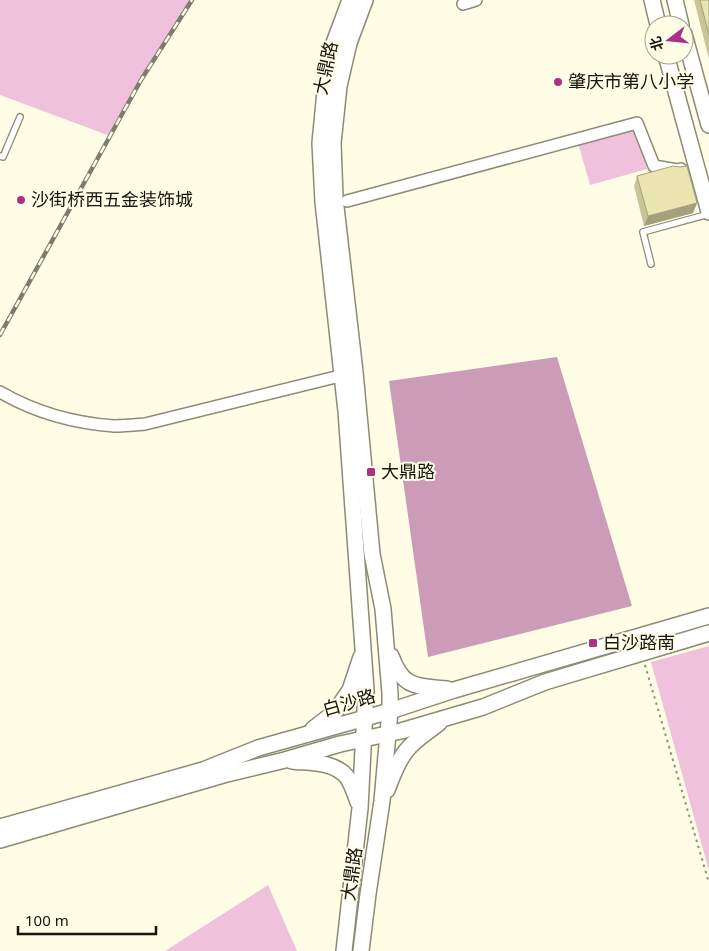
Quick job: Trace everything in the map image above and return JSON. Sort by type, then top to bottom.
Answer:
[{"type":"main road","name":"大鼎路","points":[[350,0],[334,44],[325,91],[320,143],[323,202],[349,374],[372,554],[383,609],[390,693],[382,801],[361,951]]},
{"type":"main road","name":"大鼎路","points":[[344,951],[360,808],[366,690],[349,374],[335,198],[333,143],[339,86],[349,43],[365,0]]},
{"type":"main road","points":[[652,0],[656,15]]},
{"type":"main road","points":[[674,0],[678,15]]},
{"type":"main road","points":[[669,65],[709,213]]},
{"type":"main road","points":[[693,65],[709,125]]},
{"type":"main road","name":"白沙路","points":[[0,827],[203,770],[258,748],[390,711],[454,690],[709,616]]},
{"type":"main road","name":"白沙路","points":[[0,840],[223,775],[340,744],[388,734],[482,707],[545,682],[709,633]]},
{"type":"main road","points":[[387,643],[397,670],[410,683],[419,686],[454,690]]},
{"type":"main road","points":[[306,735],[335,712],[350,690],[363,648]]},
{"type":"main road","points":[[382,801],[407,750],[446,717]]},
{"type":"main road","points":[[285,760],[333,766],[342,771],[348,778],[360,808]]},
{"type":"street","points":[[463,4],[476,0]]},
{"type":"street","points":[[347,202],[636,124],[654,166],[677,170],[696,165]]},
{"type":"street","points":[[0,392],[47,414],[81,422],[116,426],[145,424],[349,374]]},
{"type":"lane","points":[[0,156],[3,157],[20,117]]},
{"type":"lane","points":[[651,264],[643,232],[709,213]]},
{"type":"path","points":[[641,653],[709,883]]},
{"type":"shaded area","points":[[0,0],[192,0],[141,80],[110,136],[0,95]]},
{"type":"shaded area","points":[[636,127],[647,169],[590,185],[578,143]]},
{"type":"shaded area","points":[[557,357],[632,606],[428,657],[389,381]]},
{"type":"shaded area","points":[[709,646],[709,871],[651,662]]},
{"type":"shaded area","points":[[268,885],[297,951],[165,951]]},
{"type":"building","points":[[700,0],[709,0],[709,35]]},
{"type":"building","points":[[673,166],[687,166],[697,203],[648,216],[637,176]]},
{"type":"railway","points":[[0,335],[141,80],[192,0]]},
{"type":"place","name":"肇庆市第八小学","points":[[558,82]]},
{"type":"place","name":"沙街桥西五金装饰城","points":[[21,200]]},
{"type":"place","name":"大鼎路","points":[[371,472]]},
{"type":"place","name":"白沙路南","points":[[593,643]]}]
